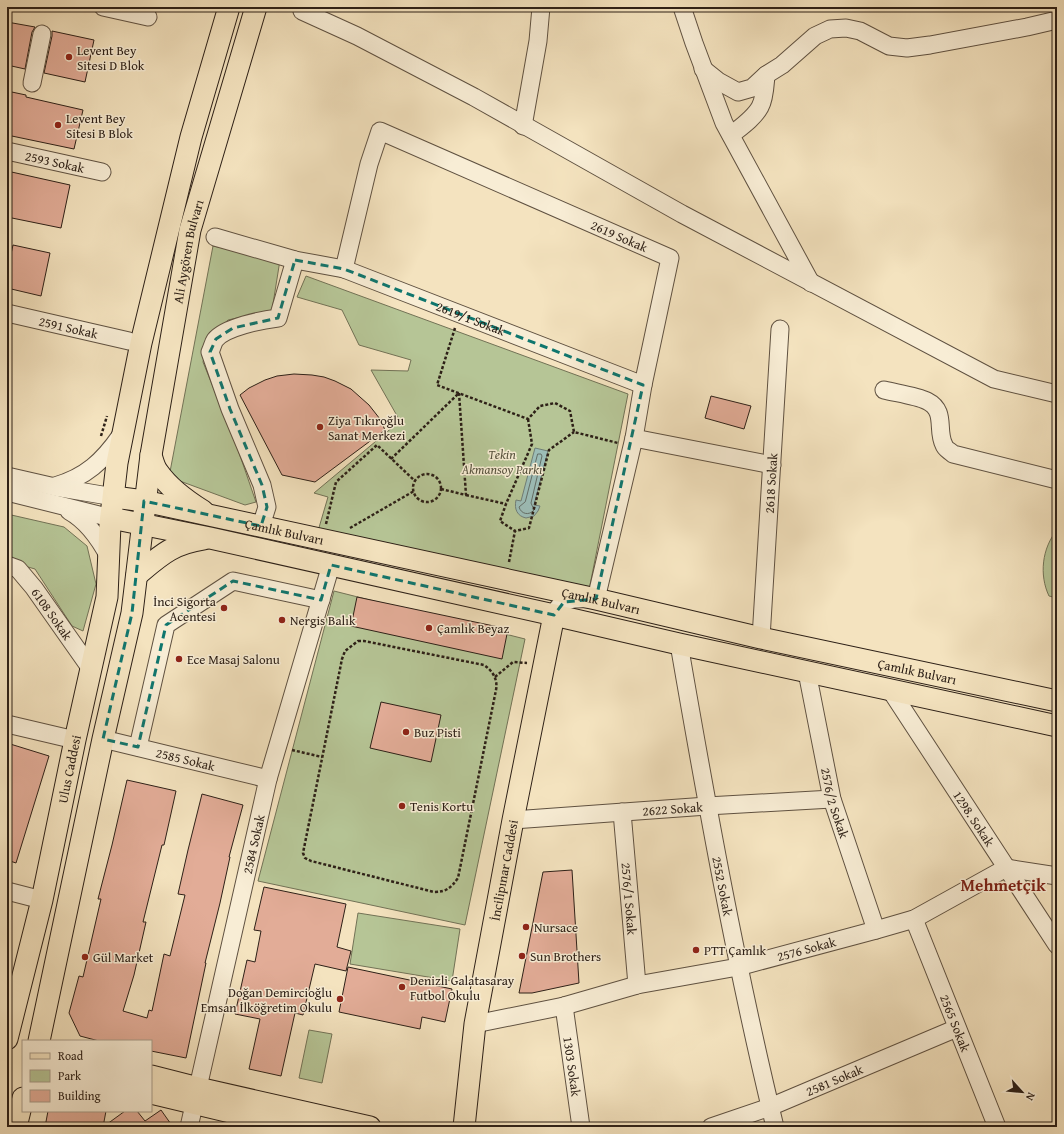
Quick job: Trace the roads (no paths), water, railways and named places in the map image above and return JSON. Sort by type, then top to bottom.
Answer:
[{"type":"main road","name":"Ali Aygören Bulvarı","points":[[114,497],[117,463],[141,343],[191,137],[229,7]]},
{"type":"main road","name":"Ali Aygören Bulvarı","points":[[144,501],[190,230],[256,7]]},
{"type":"main road","points":[[151,455],[158,472],[174,489],[192,504],[212,516]]},
{"type":"main road","name":"Çamlık Bulvarı","points":[[114,497],[144,501],[322,539],[506,581],[596,599],[761,638],[1057,701]]},
{"type":"main road","name":"Ulus Caddesi","points":[[7,1039],[42,900],[75,740],[107,597],[111,518],[114,497]]},
{"type":"main road","name":"Ulus Caddesi","points":[[39,1040],[103,739],[132,613],[144,501]]},
{"type":"main road","name":"Çamlık Bulvarı","points":[[111,518],[210,538],[679,644],[1057,726]]},
{"type":"main road","points":[[137,575],[166,551],[187,542],[210,538]]},
{"type":"main road","name":"İncilipınar Caddesi","points":[[464,1127],[475,1024],[513,820],[550,636],[563,617]]},
{"type":"main road","points":[[152,1076],[196,1096],[293,1127]]},
{"type":"main road","points":[[152,1093],[196,1096],[370,1127]]},
{"type":"main road","points":[[16,1127],[22,1102]]},
{"type":"street","points":[[103,7],[148,17]]},
{"type":"street","points":[[304,7],[302,11],[364,39],[474,97],[523,126],[682,214],[994,379],[1057,394]]},
{"type":"street","points":[[523,126],[538,41],[541,7]]},
{"type":"street","points":[[682,7],[724,124],[811,283]]},
{"type":"street","points":[[703,69],[718,81],[738,92],[752,88],[766,75],[782,65],[815,36],[830,29],[846,28],[860,31],[889,46],[907,48],[1027,27],[1057,20]]},
{"type":"street","points":[[32,83],[42,34]]},
{"type":"street","points":[[731,135],[747,122],[760,107],[766,75]]},
{"type":"street","name":"2619 Sokak","points":[[344,270],[369,164],[380,131],[670,258],[643,385],[633,442],[596,599]]},
{"type":"street","name":"2593 Sokak","points":[[7,151],[102,172]]},
{"type":"street","name":"2619/1 Sokak","points":[[215,237],[295,260],[344,270],[643,385]]},
{"type":"street","points":[[261,526],[267,507],[262,485],[230,409],[210,352],[216,339],[233,328],[278,318],[295,260]]},
{"type":"street","name":"2591 Sokak","points":[[7,313],[129,341]]},
{"type":"street","name":"2618 Sokak","points":[[761,638],[780,329]]},
{"type":"street","points":[[884,390],[927,401],[936,408],[941,418],[941,436],[944,446],[953,454],[1057,480]]},
{"type":"street","points":[[55,486],[66,483],[94,468],[122,435]]},
{"type":"street","points":[[633,442],[772,465]]},
{"type":"street","points":[[7,476],[114,497]]},
{"type":"street","points":[[7,492],[111,518]]},
{"type":"street","points":[[60,506],[76,514],[88,525],[100,540],[109,557]]},
{"type":"street","name":"6108 Sokak","points":[[7,565],[18,569],[34,588],[91,669]]},
{"type":"street","name":"2584 Sokak","points":[[189,1127],[268,779],[331,565]]},
{"type":"street","points":[[138,747],[166,625],[233,582],[320,600]]},
{"type":"street","points":[[563,617],[558,606],[564,602],[572,600],[596,599]]},
{"type":"street","name":"2552 Sokak","points":[[679,644],[706,806],[738,967],[775,1127]]},
{"type":"street","name":"2576/2 Sokak","points":[[807,672],[832,799],[876,930]]},
{"type":"street","name":"1298. Sokak","points":[[891,691],[1057,945]]},
{"type":"street","points":[[7,724],[75,740]]},
{"type":"street","name":"2585 Sokak","points":[[103,739],[268,779]]},
{"type":"street","name":"2622 Sokak","points":[[513,820],[706,806],[832,799]]},
{"type":"street","name":"2576/1 Sokak","points":[[622,812],[637,985]]},
{"type":"street","points":[[1006,868],[1057,876]]},
{"type":"street","name":"2576 Sokak","points":[[475,1024],[564,1006],[637,985],[738,967],[914,919],[1006,868]]},
{"type":"street","points":[[7,891],[42,900]]},
{"type":"street","name":"2565 Sokak","points":[[914,919],[997,1127]]},
{"type":"street","name":"1303 Sokak","points":[[564,1006],[581,1127]]},
{"type":"street","name":"2581 Sokak","points":[[711,1127],[770,1108],[957,1028]]},
{"type":"water","points":[[535,448],[548,451],[534,505],[540,506],[534,516],[526,518],[518,514],[515,503],[516,500],[521,501]]},
{"type":"place","name":"Levent Bey Sitesi D Blok","points":[[69,57]]},
{"type":"place","name":"Levent Bey Sitesi B Blok","points":[[58,125]]},
{"type":"place","name":"Ziya Tıkıroğlu Sanat Merkezi","points":[[320,427]]},
{"type":"place","name":"İnci Sigorta Acentesi","points":[[224,608]]},
{"type":"place","name":"Nergis Balık","points":[[282,620]]},
{"type":"place","name":"Çamlık Beyaz","points":[[429,628]]},
{"type":"place","name":"Ece Masaj Salonu","points":[[179,659]]},
{"type":"place","name":"Buz Pisti","points":[[406,732]]},
{"type":"place","name":"Tenis Kortu","points":[[402,806]]},
{"type":"place","name":"Nursace","points":[[526,927]]},
{"type":"place","name":"PTT Çamlık","points":[[696,950]]},
{"type":"place","name":"Sun Brothers","points":[[522,956]]},
{"type":"place","name":"Gül Market","points":[[85,957]]},
{"type":"place","name":"Denizli Galatasaray Futbol Okulu","points":[[402,987]]},
{"type":"place","name":"Doğan Demircioğlu Emsan İlköğretim Okulu","points":[[340,999]]},
{"type":"district","name":"Mehmetçik","points":[[1003,885]]},
{"type":"park label","name":"Tekin Akmansoy Parkı","points":[[502,462]]}]
